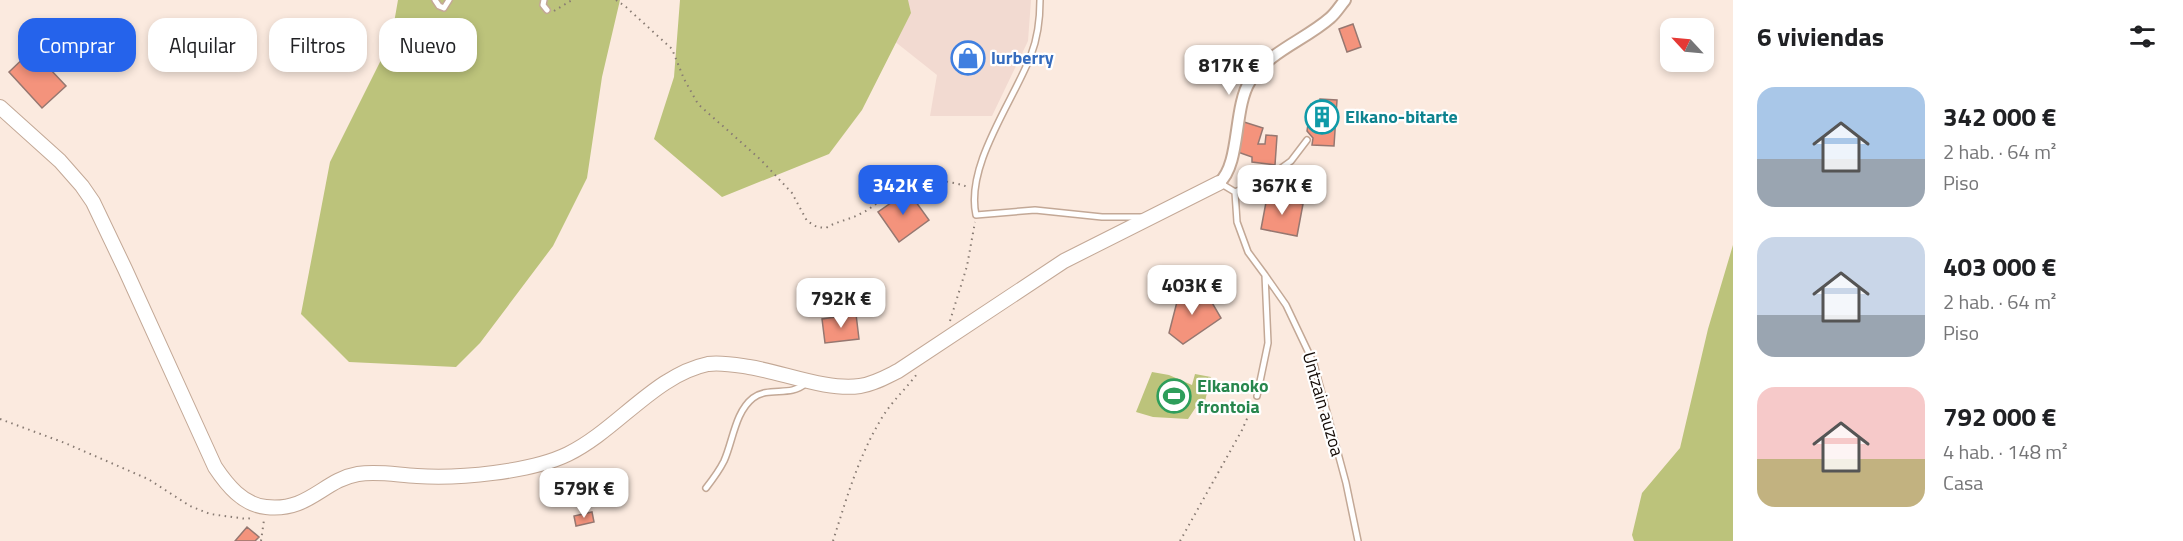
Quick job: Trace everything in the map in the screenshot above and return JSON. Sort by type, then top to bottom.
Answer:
[{"type":"street","points":[[0,107],[60,161],[82,186],[107,230],[215,467],[225,482],[239,496],[264,511],[298,504],[338,482],[360,474],[382,473],[418,477],[467,474],[508,471],[554,460],[591,441],[667,383],[688,370],[711,364],[755,368],[843,386],[866,385],[898,371],[1064,261],[1219,183],[1232,159],[1239,112],[1249,82],[1271,59],[1330,18],[1345,0]]},
{"type":"lane","points":[[435,0],[439,6],[444,8],[449,0]]},
{"type":"lane","points":[[544,0],[543,5],[547,10]]},
{"type":"lane","points":[[1040,0],[1039,26],[1033,49],[1024,72],[994,129],[975,190],[976,214],[1035,210],[1102,218],[1153,216]]},
{"type":"lane","points":[[1219,183],[1235,192],[1273,174],[1291,161],[1307,140]]},
{"type":"lane","points":[[1273,174],[1280,182],[1284,192]]},
{"type":"lane","name":"Untzain auzoa","points":[[1235,192],[1237,222],[1248,252],[1290,311],[1314,364],[1346,483],[1358,541]]},
{"type":"lane","points":[[1257,396],[1268,344],[1265,275]]},
{"type":"lane","points":[[706,488],[723,463],[739,418],[751,400],[764,393],[794,390],[804,386],[808,380]]},
{"type":"path","points":[[547,10],[552,12],[572,0]]},
{"type":"path","points":[[616,0],[627,7],[672,49],[694,99],[707,114],[761,160],[792,193],[803,216],[812,225],[826,228],[859,215],[897,189],[915,182],[953,182],[975,190]]},
{"type":"path","points":[[937,345],[947,330],[967,266],[976,214]]},
{"type":"path","points":[[833,541],[846,499],[880,420],[919,372]]},
{"type":"path","points":[[1180,541],[1242,430],[1257,396]]},
{"type":"path","points":[[0,419],[64,443],[148,479],[190,506],[210,514],[247,519],[264,511]]},
{"type":"path","points":[[261,541],[264,511]]},
{"type":"shaded area","name":"lurberry","points":[[875,0],[1031,0],[1028,41],[992,116],[930,116],[937,75],[874,25]]},
{"type":"green space","points":[[398,0],[620,0],[602,77],[587,178],[553,246],[480,343],[456,367],[349,362],[301,314],[330,162],[379,64],[379,72],[477,72],[477,18],[395,18]]},
{"type":"green space","points":[[680,0],[908,0],[911,13],[862,110],[829,154],[722,197],[654,139],[674,77]]},
{"type":"green space","points":[[1733,245],[1733,541],[1634,541],[1632,535],[1642,493],[1680,448],[1708,329]]},
{"type":"green space","name":"Elkanoko frontoia","points":[[1152,372],[1169,375],[1192,385],[1195,374],[1211,377],[1203,409],[1196,407],[1188,419],[1153,417],[1136,412]]},
{"type":"building","points":[[1353,24],[1361,47],[1347,52],[1339,29]]},
{"type":"building","points":[[18,63],[18,72],[53,72],[66,86],[42,108],[9,72]]},
{"type":"building","name":"Elkano-bitarte","points":[[1320,99],[1337,100],[1334,146],[1312,145],[1313,138],[1307,131],[1311,104],[1320,104]]},
{"type":"building","points":[[1244,122],[1263,128],[1258,144],[1265,144],[1266,135],[1277,136],[1275,165],[1252,162],[1252,157],[1235,151]]},
{"type":"building","points":[[908,191],[929,220],[899,242],[878,212]]},
{"type":"building","points":[[1267,197],[1303,204],[1297,236],[1261,229]]},
{"type":"building","points":[[1180,290],[1207,294],[1221,318],[1183,344],[1169,333]]},
{"type":"building","points":[[856,314],[859,339],[825,343],[822,319]]},
{"type":"building","points":[[592,512],[594,522],[576,526],[574,516]]},
{"type":"building","points":[[247,527],[259,537],[255,541],[235,541]]},
{"type":"place","name":"lurberry","points":[[968,58]]},
{"type":"place","name":"Elkano-bitarte","points":[[1322,117]]},
{"type":"place","name":"Elkanoko frontoia","points":[[1174,396]]}]
